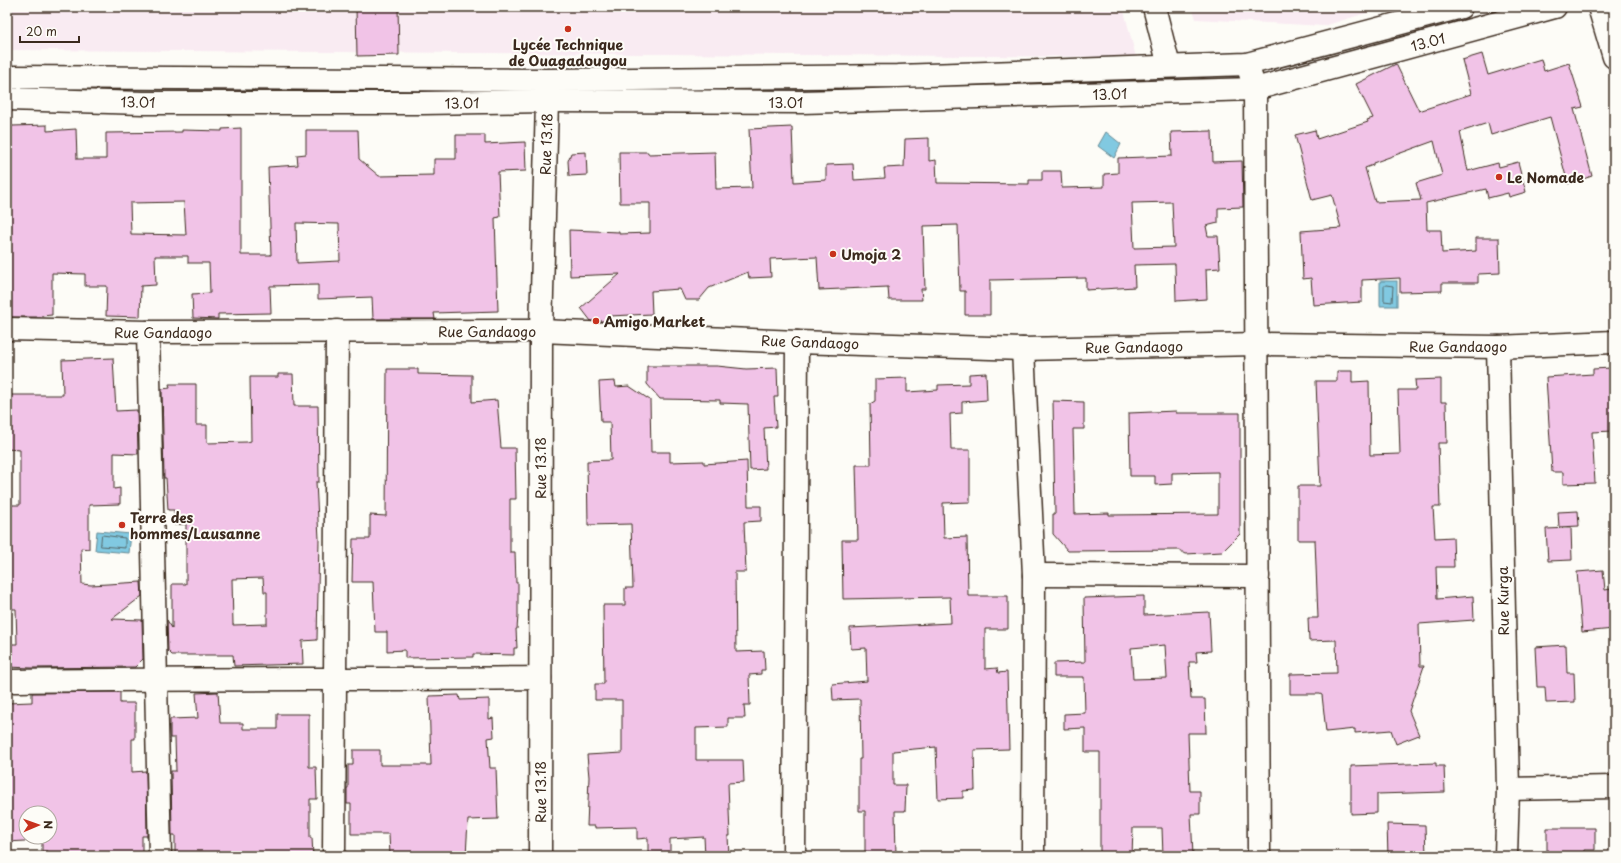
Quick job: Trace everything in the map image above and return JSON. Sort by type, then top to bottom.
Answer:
[{"type":"street","points":[[1154,7],[1169,66]]},
{"type":"street","name":"13.01","points":[[7,99],[151,103],[375,103],[546,90],[1247,64],[1461,7]]},
{"type":"street","name":"13.01","points":[[7,76],[546,90],[802,102],[1255,89],[1554,7]]},
{"type":"street","points":[[1599,7],[1614,57]]},
{"type":"street","points":[[1247,64],[1255,89],[1259,856]]},
{"type":"street","name":"Rue 13.18","points":[[540,856],[541,331],[546,90]]},
{"type":"street","name":"Rue Gandaogo","points":[[7,329],[148,332],[541,331],[797,342],[1023,349],[1257,344],[1498,347],[1614,342]]},
{"type":"street","points":[[334,856],[337,331]]},
{"type":"street","points":[[148,332],[160,856]]},
{"type":"street","points":[[794,856],[797,342]]},
{"type":"street","name":"Rue Kurga","points":[[1498,347],[1508,789],[1506,856]]},
{"type":"street","points":[[1023,349],[1034,576],[1033,856]]},
{"type":"street","points":[[1034,576],[1258,576]]},
{"type":"street","points":[[7,681],[157,678],[335,680],[540,678]]},
{"type":"street","points":[[1508,789],[1614,787]]},
{"type":"shaded area","name":"Lycée Technique de Ouagadougou","points":[[7,7],[1123,7],[1136,57],[7,50]]},
{"type":"shaded area","points":[[1192,7],[1386,7],[1324,26],[1196,19]]},
{"type":"water","points":[[1106,132],[1121,144],[1114,158],[1098,146]]},
{"type":"water","points":[[1380,281],[1397,281],[1397,306],[1380,306]]},
{"type":"water","points":[[97,531],[131,534],[129,553],[95,550]]},
{"type":"building","points":[[356,7],[398,7],[399,55],[357,56]]},
{"type":"building","points":[[1482,54],[1488,75],[1541,59],[1544,71],[1569,63],[1583,107],[1574,109],[1592,176],[1568,184],[1550,117],[1491,135],[1488,123],[1460,132],[1468,171],[1498,163],[1499,167],[1518,162],[1526,192],[1509,197],[1508,193],[1488,198],[1486,189],[1426,203],[1427,230],[1441,230],[1442,253],[1476,251],[1476,238],[1499,238],[1500,273],[1478,274],[1478,283],[1442,283],[1442,291],[1400,292],[1400,278],[1362,280],[1362,302],[1313,305],[1311,278],[1303,279],[1301,231],[1341,228],[1332,195],[1312,200],[1295,135],[1315,130],[1317,139],[1368,122],[1367,120],[1373,118],[1356,84],[1396,64],[1419,111],[1471,94],[1462,60]],"holes":[[[1434,141],[1442,175],[1416,183],[1421,200],[1375,202],[1365,168],[1373,165],[1373,163]]]},
{"type":"building","points":[[47,125],[47,131],[76,129],[77,159],[106,159],[106,133],[182,132],[182,130],[222,131],[222,129],[241,128],[241,255],[271,255],[268,167],[298,165],[297,155],[306,154],[306,130],[358,130],[359,159],[379,176],[434,175],[434,159],[456,159],[456,135],[485,135],[485,144],[525,142],[526,171],[498,172],[500,217],[495,218],[498,311],[434,313],[435,319],[373,319],[372,297],[318,299],[318,285],[270,286],[271,313],[218,314],[218,319],[193,318],[192,294],[210,293],[209,263],[188,263],[188,256],[155,256],[156,285],[141,286],[140,317],[106,316],[107,286],[85,286],[85,274],[52,273],[52,315],[41,317],[7,317],[7,131],[12,126]],"holes":[[[184,202],[186,235],[131,234],[130,203]],[[296,223],[339,224],[340,261],[297,263]]]},
{"type":"building","points":[[792,127],[794,182],[826,180],[826,165],[853,164],[854,180],[885,178],[884,168],[904,167],[905,139],[929,138],[929,161],[936,160],[937,183],[1029,184],[1029,180],[1042,180],[1042,171],[1061,171],[1062,188],[1104,187],[1104,174],[1118,173],[1118,158],[1172,156],[1171,132],[1212,131],[1213,162],[1242,161],[1243,207],[1218,208],[1218,223],[1206,226],[1208,236],[1218,236],[1220,268],[1206,269],[1207,299],[1176,301],[1175,264],[1134,265],[1135,287],[1086,290],[1086,278],[990,280],[990,315],[965,315],[965,291],[960,291],[958,225],[923,226],[925,289],[921,289],[922,300],[889,300],[888,287],[819,290],[817,257],[770,259],[771,277],[749,278],[748,272],[709,288],[699,300],[685,300],[680,289],[651,291],[652,314],[610,316],[604,321],[591,321],[581,308],[620,274],[570,276],[569,230],[619,232],[619,234],[650,233],[650,203],[620,203],[619,152],[648,152],[648,154],[715,152],[716,189],[752,188],[749,129]],"holes":[[[1172,202],[1174,247],[1134,248],[1132,203]]]},
{"type":"building","points":[[586,152],[587,175],[569,176],[568,161],[571,153]]},
{"type":"building","points":[[113,358],[116,411],[137,410],[138,454],[114,453],[114,489],[120,488],[120,504],[89,505],[89,549],[81,548],[82,584],[91,585],[141,582],[142,596],[112,619],[142,620],[143,659],[135,667],[7,667],[7,644],[17,644],[16,609],[7,609],[7,505],[20,505],[20,450],[7,449],[7,395],[63,395],[62,360]]},
{"type":"building","points":[[647,366],[717,366],[746,369],[777,368],[778,397],[774,397],[776,427],[764,428],[766,469],[750,470],[748,404],[720,403],[720,400],[660,399],[647,384]]},
{"type":"building","points":[[1611,368],[1611,381],[1614,381],[1614,429],[1613,431],[1592,432],[1595,483],[1563,484],[1563,472],[1552,472],[1546,377],[1593,374],[1593,369]]},
{"type":"building","points":[[387,369],[418,369],[418,374],[472,375],[472,402],[497,400],[501,448],[515,448],[516,499],[510,499],[510,552],[515,552],[516,583],[518,583],[518,616],[516,629],[517,648],[514,648],[514,655],[473,654],[473,657],[405,658],[405,650],[387,651],[387,632],[375,632],[373,582],[352,582],[353,539],[370,539],[370,515],[386,516]]},
{"type":"building","points":[[1337,371],[1352,371],[1352,382],[1369,381],[1370,455],[1400,454],[1398,390],[1416,390],[1415,380],[1441,379],[1441,402],[1446,402],[1447,443],[1438,443],[1440,507],[1433,507],[1435,538],[1453,537],[1454,567],[1436,567],[1437,599],[1473,596],[1474,620],[1419,624],[1420,666],[1424,666],[1409,711],[1419,735],[1396,744],[1391,730],[1355,733],[1355,729],[1326,732],[1322,695],[1290,694],[1290,674],[1337,673],[1336,640],[1309,641],[1308,618],[1318,618],[1315,540],[1298,540],[1298,486],[1320,486],[1316,381],[1337,381]]},
{"type":"building","points":[[986,373],[987,400],[962,402],[962,413],[950,414],[951,450],[970,450],[970,502],[943,503],[944,538],[967,537],[968,596],[1008,596],[1008,629],[985,629],[985,669],[997,668],[998,673],[1007,672],[1009,749],[974,750],[975,790],[963,791],[963,798],[938,799],[936,747],[893,751],[893,785],[906,785],[905,811],[895,811],[896,856],[865,856],[865,811],[859,811],[859,759],[861,759],[860,699],[833,700],[832,684],[867,681],[866,648],[851,649],[850,628],[951,623],[950,597],[843,599],[842,540],[858,540],[856,465],[871,465],[870,404],[875,401],[875,379],[907,378],[907,392],[938,390],[938,385],[969,384],[969,374]]},
{"type":"building","points":[[278,374],[293,374],[294,406],[318,406],[319,482],[316,482],[319,539],[317,640],[302,641],[303,664],[234,666],[233,655],[172,655],[168,651],[167,620],[172,628],[172,584],[186,584],[186,524],[174,525],[174,510],[168,510],[166,478],[164,478],[162,389],[170,388],[169,384],[196,384],[196,425],[207,425],[207,443],[247,442],[251,441],[250,377],[278,377]],"holes":[[[263,578],[264,592],[267,592],[267,624],[233,625],[232,579]]]},
{"type":"building","points":[[615,381],[616,387],[629,386],[650,400],[651,452],[670,452],[670,462],[704,461],[704,464],[747,461],[748,506],[761,506],[761,521],[744,522],[746,572],[735,572],[736,652],[764,651],[765,670],[761,670],[761,674],[749,675],[750,705],[744,705],[745,718],[728,718],[728,727],[696,728],[696,760],[743,760],[744,782],[728,783],[730,836],[728,836],[729,856],[705,856],[704,837],[670,839],[670,852],[648,853],[648,838],[637,839],[637,827],[595,828],[595,826],[587,826],[589,777],[587,755],[622,753],[622,700],[595,700],[595,684],[604,684],[603,605],[625,605],[625,588],[633,588],[631,524],[588,525],[587,461],[611,460],[610,422],[601,422],[599,382]]},
{"type":"building","points":[[1053,401],[1084,402],[1084,429],[1073,429],[1075,514],[1218,514],[1218,472],[1172,473],[1172,484],[1155,485],[1155,476],[1130,476],[1129,413],[1176,411],[1176,413],[1240,413],[1240,534],[1222,552],[1186,554],[1179,550],[1068,551],[1053,534],[1053,514],[1055,514]]},
{"type":"building","points":[[1578,511],[1579,526],[1559,527],[1558,512]]},
{"type":"building","points":[[1571,528],[1572,560],[1548,561],[1546,529]]},
{"type":"building","points":[[1603,570],[1605,590],[1611,589],[1614,629],[1582,632],[1577,572]]},
{"type":"building","points":[[1144,596],[1144,615],[1209,612],[1211,651],[1196,652],[1197,662],[1189,662],[1191,699],[1205,699],[1206,733],[1188,733],[1190,791],[1200,791],[1200,814],[1191,814],[1193,856],[1163,856],[1162,828],[1133,828],[1132,856],[1100,856],[1100,752],[1085,752],[1085,728],[1064,729],[1064,714],[1085,713],[1084,677],[1054,677],[1054,663],[1085,662],[1084,598]],"holes":[[[1165,645],[1167,678],[1133,679],[1131,648]]]},
{"type":"building","points":[[1566,645],[1567,673],[1574,673],[1575,702],[1546,703],[1545,687],[1537,687],[1535,647]]},
{"type":"building","points":[[120,692],[120,703],[135,703],[135,739],[132,739],[132,772],[146,771],[147,836],[142,836],[142,856],[48,856],[48,851],[42,851],[42,845],[58,845],[58,805],[18,805],[18,841],[7,842],[7,703],[32,702],[32,693]]},
{"type":"building","points":[[218,692],[220,723],[243,723],[243,729],[277,729],[277,714],[309,714],[309,767],[316,767],[317,799],[310,799],[310,838],[312,838],[313,856],[175,856],[175,835],[172,835],[171,771],[176,771],[175,738],[170,738],[170,719],[198,718],[196,693]]},
{"type":"building","points":[[459,695],[460,700],[489,699],[489,719],[493,718],[494,737],[488,738],[490,768],[496,768],[498,819],[468,820],[466,856],[390,856],[389,834],[351,834],[351,804],[347,804],[347,788],[348,765],[353,765],[353,750],[380,750],[380,765],[431,765],[429,696]]},
{"type":"building","points":[[1436,763],[1436,766],[1444,766],[1445,792],[1377,794],[1377,813],[1351,814],[1351,766]]},
{"type":"building","points":[[1387,824],[1425,825],[1426,856],[1388,856]]},
{"type":"building","points":[[1547,828],[1595,828],[1595,850],[1584,850],[1584,856],[1547,856]]},
{"type":"place","name":"Lycée Technique de Ouagadougou","points":[[568,29]]},
{"type":"place","name":"Le Nomade","points":[[1499,177]]},
{"type":"place","name":"Umoja 2","points":[[833,254]]},
{"type":"place","name":"Amigo Market","points":[[596,321]]},
{"type":"place","name":"Terre des hommes/Lausanne","points":[[122,525]]}]
